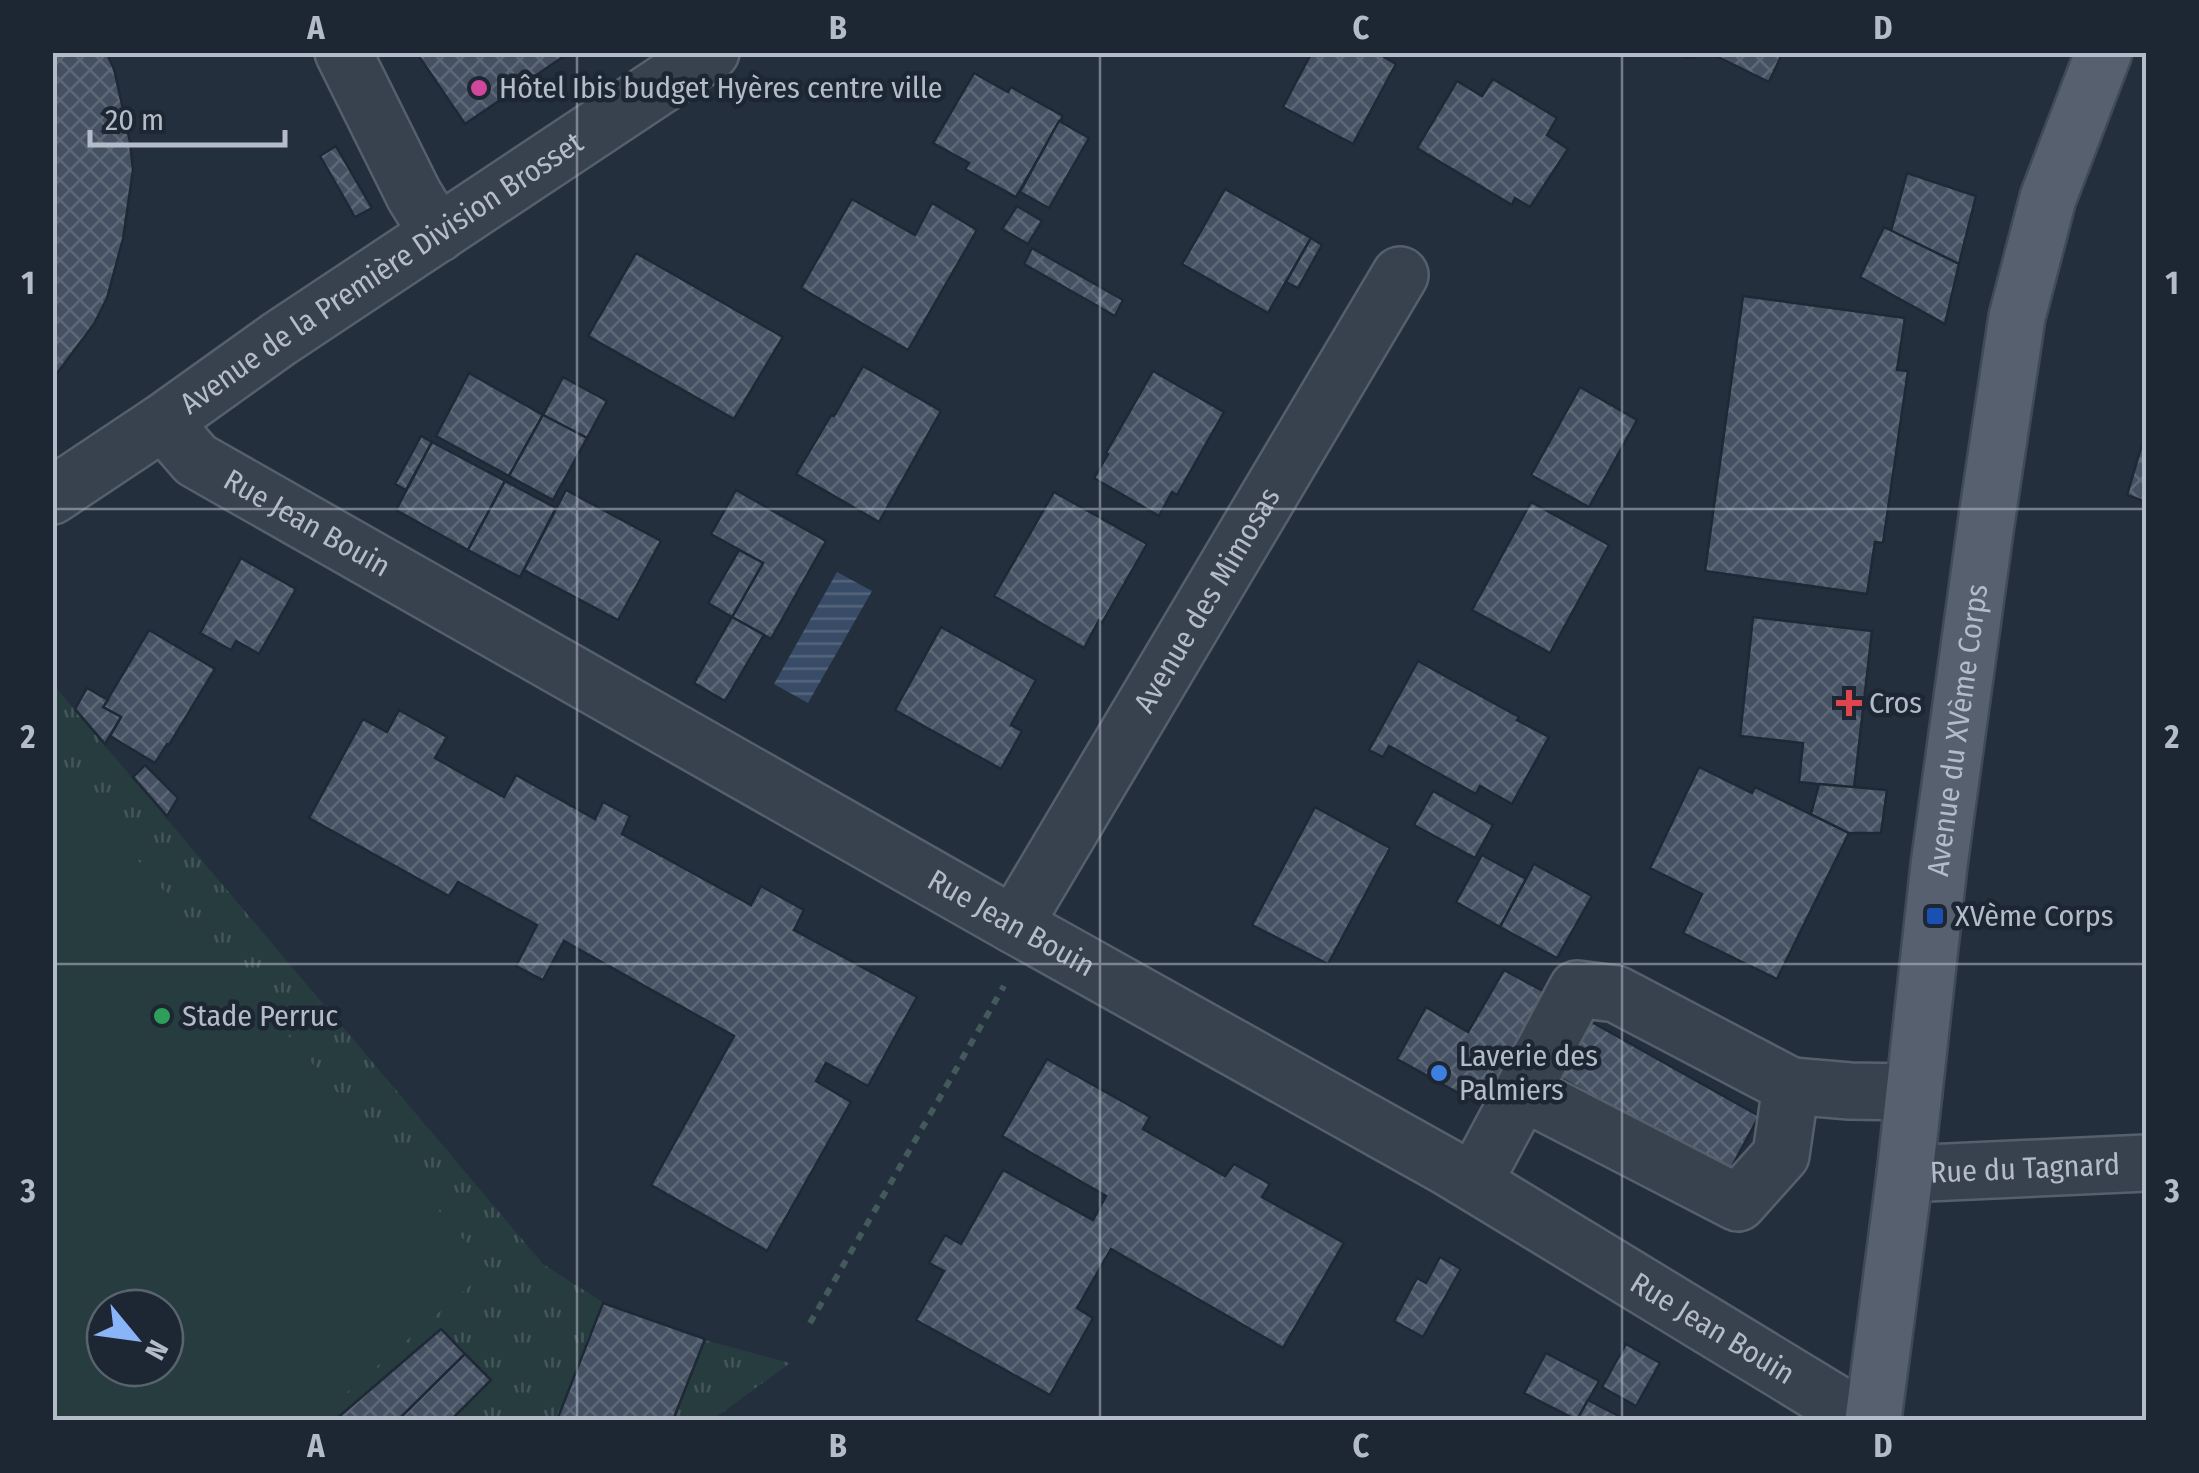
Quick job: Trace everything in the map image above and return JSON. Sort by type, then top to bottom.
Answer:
[{"type":"main road","name":"Avenue du XVème Corps","points":[[1873,1420],[1942,846],[2017,317],[2048,198],[2104,52]]},
{"type":"street","points":[[343,52],[414,195],[438,234]]},
{"type":"street","name":"Avenue de la Première Division Brosset","points":[[52,496],[711,52]]},
{"type":"street","name":"Avenue des Mimosas","points":[[1014,925],[1400,276]]},
{"type":"street","name":"Rue Jean Bouin","points":[[163,422],[196,460],[1474,1182],[1863,1420]]},
{"type":"street","points":[[1474,1182],[1577,990],[1616,994],[1791,1086],[1914,1092]]},
{"type":"street","points":[[1523,1092],[1738,1203],[1782,1154],[1791,1086]]},
{"type":"street","name":"Rue du Tagnard","points":[[1905,1174],[2146,1163]]},
{"type":"path","points":[[810,1323],[1007,982]]},
{"type":"green space","name":"Stade Perruc","points":[[52,683],[543,1264],[604,1303],[705,1340],[790,1363],[712,1420],[53,1420]]},
{"type":"green space","name":"Stade Perruc","points":[[53,762],[489,1269],[315,1420],[53,1420]]},
{"type":"water","points":[[837,572],[872,591],[808,703],[774,684]]},
{"type":"building","points":[[52,52],[106,52],[114,69],[133,170],[123,239],[107,298],[94,324],[52,380]]},
{"type":"building","name":"Hôtel Ibis budget Hyères centre ville","points":[[416,52],[570,52],[465,124]]},
{"type":"building","points":[[1312,52],[1386,52],[1384,57],[1396,64],[1353,144],[1283,107]]},
{"type":"building","points":[[1669,52],[1702,52],[1686,58]]},
{"type":"building","points":[[1708,52],[1783,52],[1769,82]]},
{"type":"building","points":[[974,73],[1008,92],[1011,87],[1063,116],[1016,197],[965,169],[969,163],[933,143]]},
{"type":"building","points":[[1493,79],[1557,118],[1547,135],[1568,149],[1530,207],[1515,198],[1512,205],[1417,148],[1457,81],[1482,96]]},
{"type":"building","points":[[1059,121],[1089,138],[1049,208],[1020,192]]},
{"type":"building","points":[[336,146],[372,208],[355,217],[320,156]]},
{"type":"building","points":[[1907,173],[1976,196],[1959,264],[1891,231]]},
{"type":"building","points":[[1225,189],[1311,238],[1268,313],[1182,264]]},
{"type":"building","points":[[852,199],[915,235],[932,203],[977,230],[908,350],[801,288]]},
{"type":"building","points":[[1017,206],[1042,221],[1028,244],[1002,229]]},
{"type":"building","points":[[1884,227],[1959,264],[1945,324],[1860,277]]},
{"type":"building","points":[[1311,238],[1322,245],[1298,288],[1286,282]]},
{"type":"building","points":[[1032,248],[1123,300],[1115,316],[1024,264]]},
{"type":"building","points":[[636,253],[783,337],[734,419],[588,336]]},
{"type":"building","points":[[1743,296],[1905,318],[1897,370],[1908,371],[1883,543],[1875,542],[1867,594],[1705,571]]},
{"type":"building","points":[[863,366],[941,411],[879,522],[796,474]]},
{"type":"building","points":[[1153,371],[1224,412],[1177,495],[1172,492],[1159,516],[1094,478]]},
{"type":"building","points":[[469,373],[543,415],[509,476],[436,436]]},
{"type":"building","points":[[563,377],[607,401],[587,438],[543,415]]},
{"type":"building","points":[[1580,387],[1637,420],[1589,507],[1531,475]]},
{"type":"building","points":[[543,415],[587,438],[553,500],[509,476]]},
{"type":"building","points":[[2146,431],[2146,502],[2127,495]]},
{"type":"building","points":[[421,436],[432,442],[406,490],[395,484]]},
{"type":"building","points":[[432,442],[505,481],[468,550],[396,510]]},
{"type":"building","points":[[505,481],[556,508],[520,577],[468,550]]},
{"type":"building","points":[[566,490],[661,541],[618,620],[524,570]]},
{"type":"building","points":[[736,490],[826,541],[771,639],[732,617],[763,563],[711,534]]},
{"type":"building","points":[[1054,492],[1147,544],[1084,648],[994,596]]},
{"type":"building","points":[[1531,502],[1609,545],[1550,653],[1472,610]]},
{"type":"building","points":[[739,550],[763,563],[732,617],[708,603]]},
{"type":"building","points":[[241,558],[296,589],[259,654],[236,641],[231,650],[200,633]]},
{"type":"building","points":[[732,617],[764,635],[725,701],[694,683]]},
{"type":"building","points":[[1753,617],[1872,631],[1854,788],[1799,782],[1803,743],[1740,736]]},
{"type":"building","points":[[941,627],[1036,680],[1011,725],[1022,731],[1001,769],[895,710]]},
{"type":"building","points":[[149,630],[215,669],[155,763],[110,736],[121,717],[103,707]]},
{"type":"building","points":[[1418,661],[1549,737],[1512,804],[1480,786],[1476,794],[1389,746],[1383,757],[1369,750]]},
{"type":"building","points":[[87,688],[108,700],[103,707],[121,717],[105,744],[75,709]]},
{"type":"building","points":[[399,710],[447,737],[435,758],[504,797],[516,775],[595,819],[603,802],[630,816],[622,834],[751,905],[761,886],[804,910],[794,930],[917,997],[868,1086],[826,1063],[816,1081],[851,1102],[767,1251],[651,1185],[734,1036],[564,941],[543,980],[516,966],[537,925],[458,882],[449,896],[309,818],[363,719],[387,732]]},
{"type":"building","points":[[145,765],[178,798],[167,816],[133,777]]},
{"type":"building","points":[[1699,767],[1752,793],[1755,787],[1849,833],[1777,979],[1683,933],[1702,894],[1650,868]]},
{"type":"building","points":[[1819,784],[1887,790],[1881,833],[1849,833],[1811,814]]},
{"type":"building","points":[[1433,791],[1493,825],[1475,858],[1414,825]]},
{"type":"building","points":[[1315,807],[1390,848],[1328,964],[1252,925]]},
{"type":"building","points":[[1482,855],[1526,879],[1500,927],[1456,902]]},
{"type":"building","points":[[1534,864],[1592,896],[1557,958],[1500,927]]},
{"type":"building","points":[[1504,970],[1545,992],[1482,1106],[1397,1059],[1426,1007],[1468,1032]]},
{"type":"building","points":[[1581,1016],[1759,1116],[1729,1172],[1550,1072]]},
{"type":"building","points":[[1047,1059],[1150,1117],[1143,1129],[1225,1176],[1234,1164],[1270,1184],[1262,1197],[1344,1243],[1283,1348],[1111,1249],[1077,1308],[1093,1318],[1050,1395],[916,1320],[944,1271],[929,1263],[945,1235],[961,1244],[1003,1170],[1093,1220],[1106,1196],[1002,1136]]},
{"type":"building","points":[[1440,1257],[1461,1269],[1423,1337],[1394,1321],[1417,1278],[1426,1283]]},
{"type":"building","points":[[603,1303],[705,1339],[673,1420],[557,1420]]},
{"type":"building","points":[[441,1329],[465,1354],[398,1420],[335,1420]]},
{"type":"building","points":[[1626,1344],[1660,1363],[1636,1406],[1602,1387]]},
{"type":"building","points":[[1546,1353],[1599,1381],[1577,1420],[1524,1393]]},
{"type":"building","points":[[465,1354],[491,1380],[451,1420],[398,1420]]},
{"type":"building","points":[[1588,1400],[1626,1420],[1577,1420]]},
{"type":"place","name":"Hôtel Ibis budget Hyères centre ville","points":[[479,88]]},
{"type":"place","name":"Cros","points":[[1849,703]]},
{"type":"place","name":"XVème Corps","points":[[1935,916]]},
{"type":"place","name":"Stade Perruc","points":[[162,1016]]},
{"type":"place","name":"Laverie des Palmiers","points":[[1439,1073]]}]
